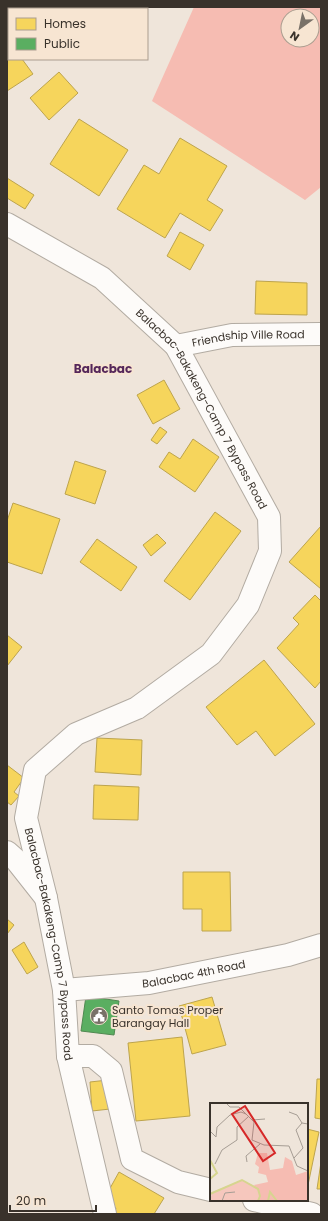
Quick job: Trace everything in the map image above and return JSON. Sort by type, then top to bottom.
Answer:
[{"type":"main road","name":"Balacbac-Bakakeng-Camp 7 Bypass Road","points":[[7,224],[102,278],[176,346],[269,517],[270,551],[248,605],[211,654],[137,708],[76,734],[35,770],[26,818],[46,898],[64,990],[68,1056],[104,1214]]},
{"type":"main road","name":"Friendship Ville Road","points":[[176,346],[232,335],[321,334]]},
{"type":"main road","points":[[7,852],[16,860],[46,898]]},
{"type":"main road","name":"Balacbac 4th Road","points":[[64,990],[149,983],[288,955],[321,946]]},
{"type":"main road","points":[[68,1056],[93,1056],[112,1071],[132,1159],[178,1182],[210,1190]]},
{"type":"main road","points":[[258,1201],[312,1214]]},
{"type":"shaded area","points":[[194,7],[321,7],[321,187],[305,200],[152,101]]},
{"type":"building: Homes","points":[[8,41],[8,60],[23,60],[33,74],[7,91]]},
{"type":"building: Homes","points":[[59,72],[78,93],[49,120],[30,98]]},
{"type":"building: Homes","points":[[79,119],[128,150],[99,196],[50,164]]},
{"type":"building: Homes","points":[[180,138],[227,166],[207,200],[223,210],[210,231],[180,213],[165,238],[117,209],[144,165],[159,174]]},
{"type":"building: Homes","points":[[7,178],[34,195],[25,209],[7,198]]},
{"type":"building: Homes","points":[[180,232],[204,245],[190,270],[167,256]]},
{"type":"building: Homes","points":[[256,281],[307,283],[307,315],[255,314]]},
{"type":"building: Homes","points":[[164,380],[180,409],[153,424],[137,395]]},
{"type":"building: Homes","points":[[160,427],[167,432],[157,444],[151,440]]},
{"type":"building: Homes","points":[[193,439],[219,457],[195,492],[159,467],[169,452],[180,459]]},
{"type":"building: Homes","points":[[75,461],[106,471],[95,504],[65,494]]},
{"type":"building: Homes","points":[[13,503],[60,519],[42,574],[7,562],[7,521]]},
{"type":"building: Homes","points":[[215,512],[241,531],[190,600],[164,581]]},
{"type":"building: Homes","points":[[321,526],[321,589],[289,562]]},
{"type":"building: Homes","points":[[157,534],[166,543],[151,556],[143,545]]},
{"type":"building: Homes","points":[[97,539],[137,567],[121,591],[80,562]]},
{"type":"building: Homes","points":[[315,595],[321,601],[321,681],[315,688],[277,648],[299,624],[293,618]]},
{"type":"building: Homes","points":[[7,635],[22,647],[7,666]]},
{"type":"building: Homes","points":[[264,660],[315,724],[275,756],[256,731],[237,745],[206,707]]},
{"type":"building: Homes","points":[[97,738],[142,740],[141,775],[95,772]]},
{"type":"building: Homes","points":[[7,765],[24,778],[14,792],[19,796],[11,805],[7,802]]},
{"type":"building: Homes","points":[[94,785],[139,787],[138,820],[93,819]]},
{"type":"building: Homes","points":[[183,872],[230,872],[231,931],[202,931],[202,909],[183,909]]},
{"type":"building: Homes","points":[[7,919],[14,925],[7,934]]},
{"type":"building: Homes","points":[[24,942],[38,967],[27,974],[12,950]]},
{"type":"building: Homes","points":[[212,997],[226,1045],[192,1054],[179,1006]]},
{"type":"building: Homes","points":[[182,1037],[190,1116],[136,1121],[128,1043]]},
{"type":"building: Homes","points":[[317,1079],[321,1079],[321,1119],[315,1118]]},
{"type":"building: Homes","points":[[108,1080],[110,1109],[92,1111],[90,1082]]},
{"type":"building: Homes","points":[[308,1129],[319,1132],[308,1185]]},
{"type":"building: Homes","points":[[321,1162],[321,1189],[317,1189]]},
{"type":"building: Homes","points":[[119,1172],[164,1198],[154,1214],[113,1214],[116,1208],[103,1201]]},
{"type":"building: Public","points":[[86,996],[119,1001],[114,1035],[81,1031]]},
{"type":"place","name":"Santo Tomas Proper Barangay Hall","points":[[99,1016]]},
{"type":"district","name":"Balacbac","points":[[103,368]]}]
